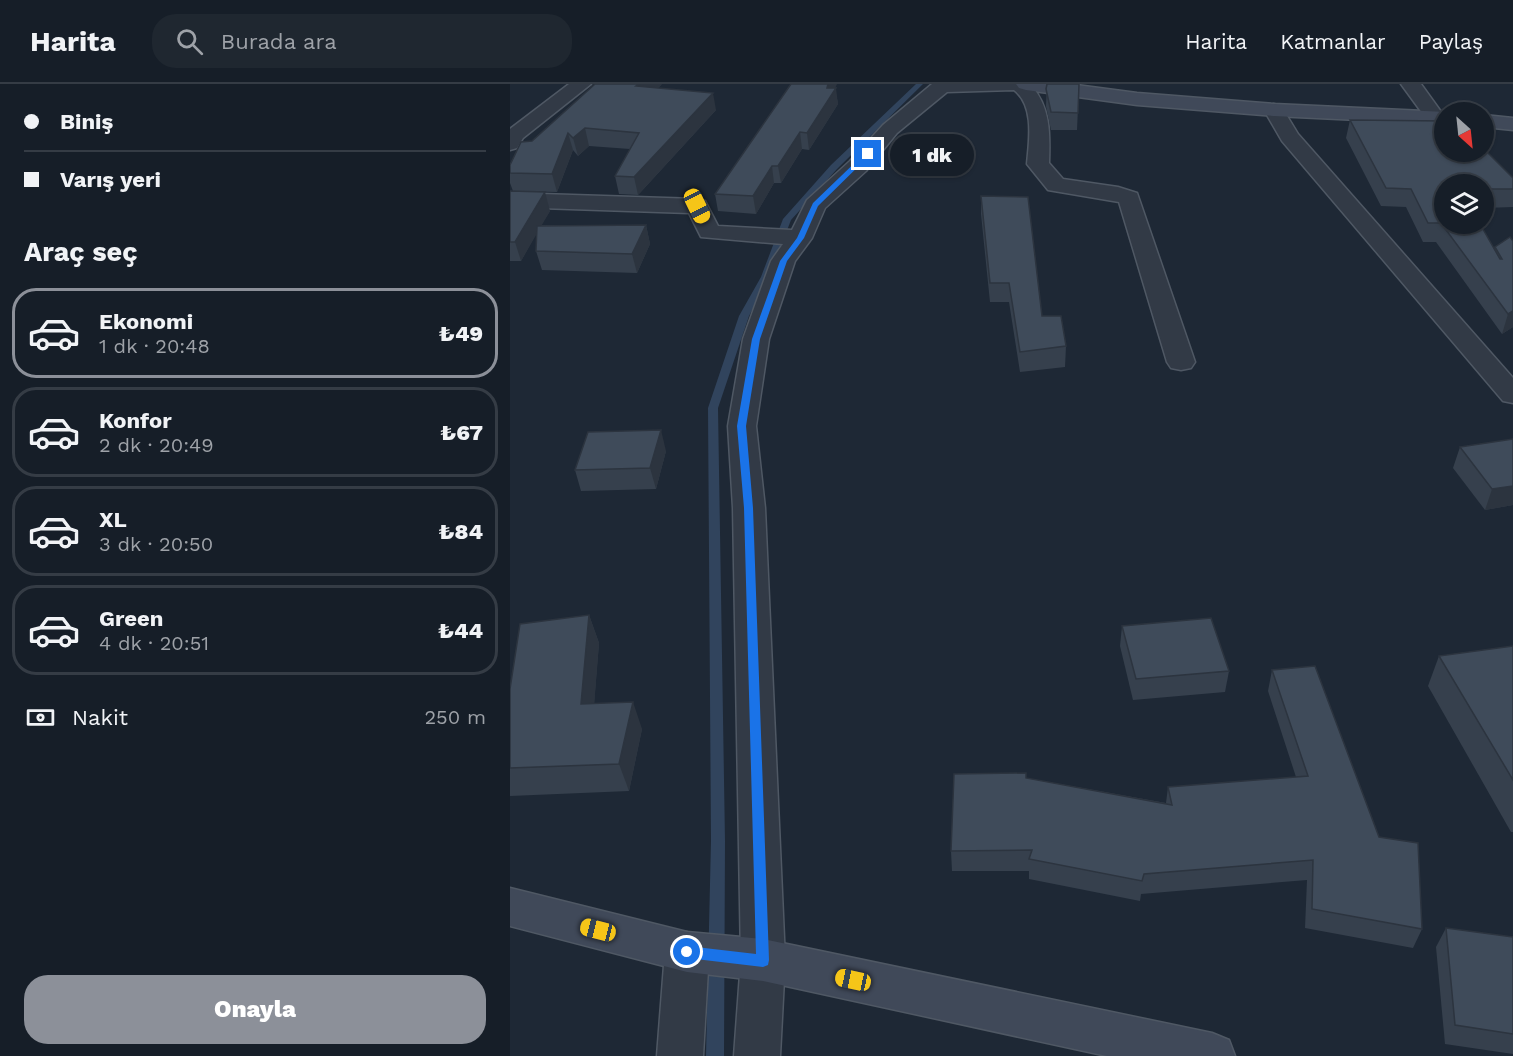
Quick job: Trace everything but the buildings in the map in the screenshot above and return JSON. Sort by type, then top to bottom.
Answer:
[{"type":"street","points":[[510,144],[515,135],[581,84]]},
{"type":"street","points":[[757,1056],[763,960],[749,508],[741,426],[756,339],[783,261],[815,205],[858,166],[890,129],[943,85],[1018,84],[1030,94],[1034,105],[1040,150],[1038,164],[1056,186],[1118,194],[1129,198],[1181,362]]},
{"type":"street","points":[[1026,84],[1137,99],[1274,110],[1434,118]]},
{"type":"street","points":[[1411,84],[1434,111]]},
{"type":"street","points":[[1274,110],[1289,137],[1513,395]]},
{"type":"street","points":[[1494,123],[1513,124]]},
{"type":"street","points":[[510,200],[697,206],[709,232],[796,238]]},
{"type":"street","points":[[510,907],[687,952],[763,960],[1212,1056]]},
{"type":"street","points":[[680,1056],[687,952]]},
{"type":"waterway","points":[[715,1056],[718,841],[713,408],[744,316],[765,277],[787,219],[834,167],[920,84]]},
{"type":"route","points":[[687,952],[763,960],[749,508],[741,426],[756,339],[783,261],[800,238],[815,205],[868,154]]}]
